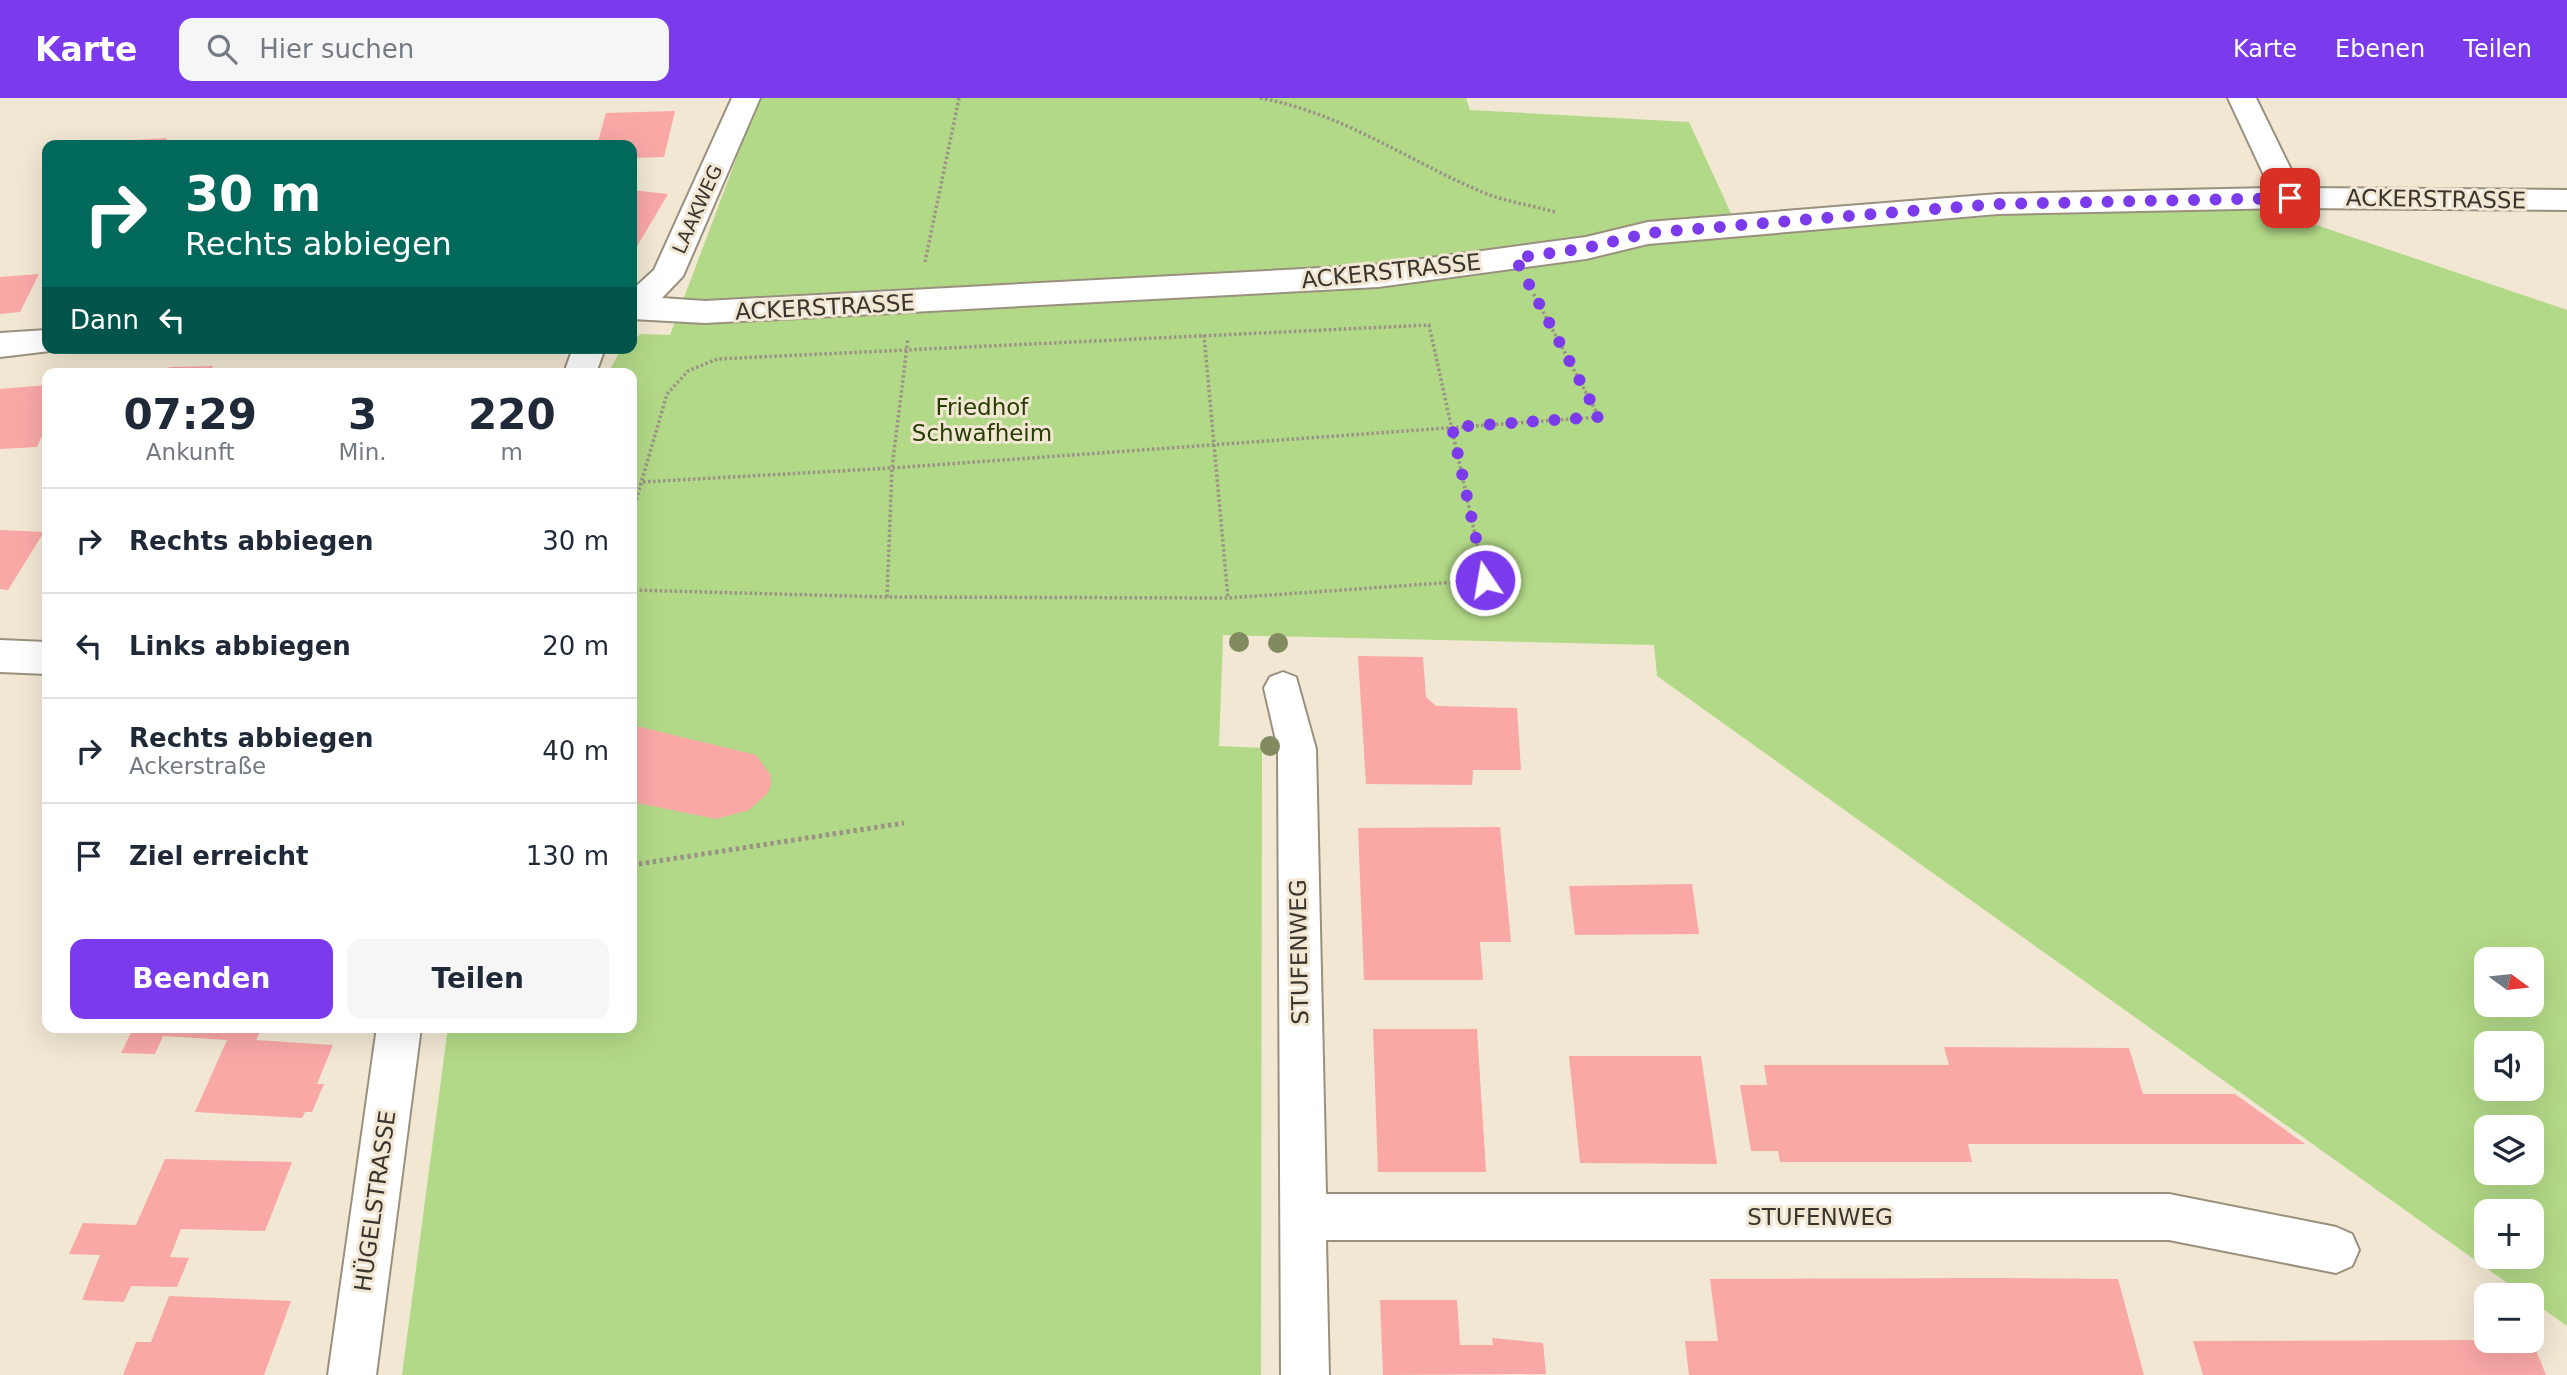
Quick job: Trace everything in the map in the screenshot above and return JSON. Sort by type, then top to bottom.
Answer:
[{"type":"street","name":"LAAKWEG","points":[[637,303],[667,276],[746,98]]},
{"type":"street","points":[[2242,98],[2290,198]]},
{"type":"street","name":"ACKERSTRASSE","points":[[637,308],[705,312],[914,303],[1378,276],[1586,248],[1648,233],[1998,204],[2290,198],[2567,200]]},
{"type":"street","points":[[0,345],[42,342]]},
{"type":"street","points":[[0,656],[42,658]]},
{"type":"street","name":"STUFENWEG","points":[[1283,688],[1297,749],[1305,1375]]},
{"type":"street","name":"HÜGELSTRASSE","points":[[352,1375],[398,1033]]},
{"type":"street","name":"STUFENWEG","points":[[1302,1217],[2169,1217],[2336,1250]]},
{"type":"path","points":[[914,303],[959,98]]},
{"type":"path","points":[[1260,98],[1355,126],[1434,170],[1485,194],[1558,213]]},
{"type":"path","points":[[643,482],[892,468],[1599,417],[1515,258]]},
{"type":"path","points":[[637,499],[667,394],[688,371],[718,359],[1429,325],[1485,580],[1228,598],[887,597],[637,590]]},
{"type":"path","points":[[1204,335],[1228,598]]},
{"type":"path","points":[[887,597],[892,468],[908,352]]},
{"type":"path","points":[[637,864],[904,823]]},
{"type":"green space","name":"Friedhof Schwafheim","points":[[759,98],[1466,98],[1470,110],[1689,122],[1742,237],[2009,215],[2263,207],[2567,310],[2567,1326],[2544,1310],[2544,1283],[2507,1283],[2488,1269],[2544,1269],[2544,1199],[2474,1199],[2474,1259],[1657,676],[1654,645],[1223,635],[1219,746],[1262,748],[1261,1375],[402,1375],[447,1033],[637,1033],[637,368],[611,368],[619,354],[637,354],[637,337],[641,334],[670,335]]},
{"type":"building","points":[[675,111],[664,157],[637,158],[637,140],[598,140],[606,113]]},
{"type":"building","points":[[167,138],[166,140],[134,140]]},
{"type":"building","points":[[637,191],[668,194],[637,247]]},
{"type":"building","points":[[39,274],[20,312],[0,314],[0,277]]},
{"type":"building","points":[[213,366],[212,368],[169,367]]},
{"type":"building","points":[[42,385],[42,436],[37,447],[0,449],[0,389]]},
{"type":"building","points":[[0,530],[42,532],[8,590],[0,589]]},
{"type":"building","points":[[1358,656],[1423,657],[1426,697],[1436,706],[1517,708],[1521,770],[1473,770],[1472,785],[1366,784]]},
{"type":"building","points":[[637,726],[756,755],[770,774],[768,793],[749,810],[716,819],[637,803]]},
{"type":"building","points":[[1500,827],[1511,942],[1480,942],[1483,980],[1364,980],[1358,828]]},
{"type":"building","points":[[1692,884],[1699,934],[1575,935],[1569,886]]},
{"type":"building","points":[[1373,1029],[1477,1029],[1486,1172],[1378,1172]]},
{"type":"building","points":[[131,1033],[259,1033],[256,1040],[333,1045],[317,1084],[324,1084],[312,1112],[305,1112],[302,1118],[195,1112],[227,1040],[163,1036],[155,1054],[121,1053]]},
{"type":"building","points":[[1944,1047],[2129,1048],[2143,1094],[2235,1094],[2305,1144],[1968,1144],[1972,1162],[1780,1162],[1778,1151],[1751,1151],[1740,1085],[1767,1085],[1764,1065],[1949,1065]]},
{"type":"building","points":[[1569,1056],[1701,1056],[1717,1164],[1580,1163]]},
{"type":"building","points":[[165,1159],[292,1162],[265,1231],[181,1229],[170,1257],[189,1258],[177,1287],[131,1286],[124,1302],[82,1300],[100,1255],[69,1254],[83,1223],[136,1225]]},
{"type":"building","points":[[1710,1279],[2118,1279],[2144,1375],[1689,1375],[1685,1341],[1718,1341]]},
{"type":"building","points":[[169,1296],[291,1301],[264,1375],[123,1375],[136,1342],[151,1342]]},
{"type":"building","points":[[1380,1300],[1457,1300],[1460,1345],[1493,1345],[1492,1338],[1543,1343],[1546,1374],[1383,1375]]},
{"type":"building","points":[[2474,1340],[2474,1353],[2537,1353],[2546,1375],[2203,1375],[2193,1341]]},
{"type":"route","points":[[1485,580],[1452,427],[1599,417],[1515,258],[1586,248],[1648,233],[1998,204],[2290,198]]}]
